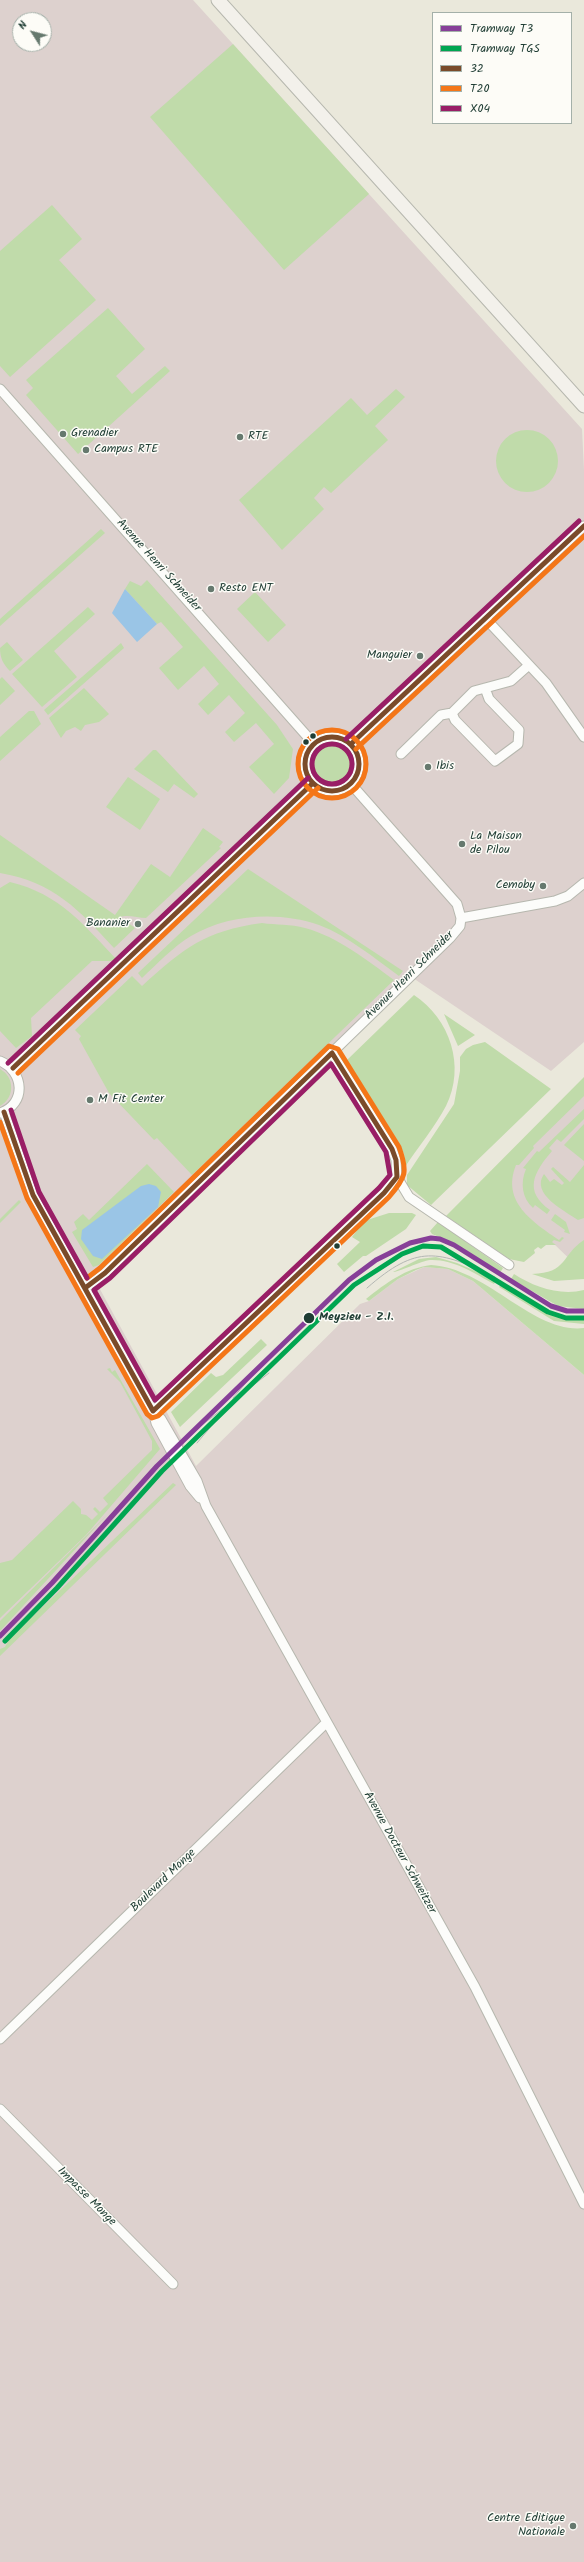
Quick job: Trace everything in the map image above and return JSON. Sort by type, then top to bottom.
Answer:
[{"type":"main road","points":[[218,0],[584,406]]},
{"type":"street","name":"Avenue Henri Schneider","points":[[0,389],[314,744]]},
{"type":"street","points":[[351,744],[584,526]]},
{"type":"street","points":[[485,618],[546,683],[584,737]]},
{"type":"street","points":[[401,754],[441,715],[452,713],[474,691],[511,681],[529,665]]},
{"type":"street","points":[[452,713],[456,720],[495,761],[518,744],[518,730],[489,699],[485,688]]},
{"type":"street","points":[[329,737],[341,738],[351,744],[360,760],[359,769],[351,784],[335,791],[327,791],[313,783],[305,767],[307,754],[314,744],[329,737]]},
{"type":"street","points":[[13,1068],[313,783]]},
{"type":"street","name":"Avenue Henri Schneider","points":[[85,1288],[105,1273],[450,938],[460,926],[461,918],[457,904],[351,784]]},
{"type":"street","points":[[461,918],[555,901],[568,896],[584,883]]},
{"type":"street","points":[[332,1053],[392,1149],[396,1160],[397,1177],[409,1197],[509,1265]]},
{"type":"street","points":[[0,1061],[13,1068],[17,1075],[19,1092],[14,1104],[2,1113]]},
{"type":"street","name":"Avenue Docteur Schweitzer","points":[[2,1113],[33,1195],[153,1411],[156,1423],[190,1486],[206,1506],[326,1723],[475,1986],[584,2204]]},
{"type":"street","points":[[153,1411],[384,1193],[397,1177]]},
{"type":"street","name":"Boulevard Monge","points":[[0,2039],[326,1723]]},
{"type":"street","name":"Impasse Monge","points":[[0,2109],[173,2284]]},
{"type":"shaded area","points":[[0,0],[193,0],[582,429],[584,470],[584,1042],[551,1071],[410,976],[95,1280],[196,1466],[360,1304],[369,1301],[398,1279],[424,1267],[448,1269],[473,1281],[584,1375],[584,2562],[0,2562]]},
{"type":"shaded area","points":[[584,1088],[584,1269],[582,1271],[554,1244],[481,1193]]},
{"type":"green space","points":[[233,44],[369,194],[284,270],[150,117]]},
{"type":"green space","points":[[52,205],[82,239],[59,260],[96,300],[10,377],[0,366],[0,251]]},
{"type":"green space","points":[[108,308],[145,349],[116,376],[132,394],[165,366],[170,371],[78,454],[26,395],[33,388],[26,380]]},
{"type":"green space","points":[[396,389],[405,397],[375,426],[388,440],[331,493],[324,487],[314,498],[324,509],[282,550],[239,500],[351,398],[367,415]]},
{"type":"green space","points":[[527,430],[539,432],[549,439],[556,449],[558,461],[556,473],[549,483],[539,490],[527,492],[515,490],[505,483],[498,473],[496,461],[498,449],[505,439],[515,432]]},
{"type":"green space","points":[[101,529],[105,533],[0,626],[0,619]]},
{"type":"green space","points":[[147,580],[277,725],[293,749],[289,778],[274,794],[249,767],[274,744],[256,723],[234,742],[225,732],[245,713],[229,695],[208,715],[198,704],[219,684],[204,666],[178,690],[159,668],[183,647],[161,622],[157,624],[125,589],[130,581],[141,586]]},
{"type":"green space","points":[[255,592],[286,625],[268,642],[237,609]]},
{"type":"green space","points":[[88,607],[95,614],[54,651],[77,677],[42,707],[12,674]]},
{"type":"green space","points":[[7,642],[23,660],[10,671],[2,661],[0,652],[0,648]]},
{"type":"green space","points":[[121,643],[124,648],[48,715],[44,710]]},
{"type":"green space","points":[[2,677],[15,691],[0,705],[0,679]]},
{"type":"green space","points":[[84,688],[109,714],[99,722],[85,725],[81,731],[75,727],[66,731],[61,738],[49,718]]},
{"type":"green space","points":[[29,711],[34,711],[41,724],[0,761],[0,737]]},
{"type":"green space","points":[[336,743],[343,746],[349,752],[352,763],[351,771],[343,780],[336,783],[328,783],[321,780],[313,771],[312,759],[315,752],[324,744]]},
{"type":"green space","points":[[153,750],[156,750],[198,794],[194,798],[174,784],[168,792],[134,769]]},
{"type":"green space","points":[[128,777],[160,799],[140,830],[106,807]]},
{"type":"green space","points":[[203,828],[223,842],[219,847],[221,848],[146,918],[130,916],[120,917],[135,928],[114,948],[77,910],[51,891],[36,883],[19,877],[0,873],[0,835],[115,915],[151,864],[170,877]]},
{"type":"green space","points":[[248,869],[403,971],[399,976],[350,941],[319,925],[287,918],[254,917],[221,923],[191,936],[178,945],[142,978],[138,973]]},
{"type":"green space","points":[[10,882],[28,887],[43,894],[70,912],[118,961],[92,961],[31,1018],[32,1036],[16,1048],[0,1031],[0,888]]},
{"type":"green space","points":[[262,923],[305,928],[329,937],[352,950],[394,980],[192,1175],[157,1138],[154,1140],[109,1093],[79,1039],[81,1036],[75,1030],[132,976],[142,986],[170,961],[196,943],[225,931],[242,926]]},
{"type":"green space","points":[[414,995],[427,1005],[445,1030],[451,1044],[454,1060],[454,1075],[452,1091],[442,1114],[405,1167],[404,1154],[399,1143],[347,1060]]},
{"type":"green space","points":[[444,1014],[475,1035],[458,1046]]},
{"type":"green space","points":[[485,1042],[551,1089],[431,1205],[407,1185],[407,1175],[454,1104],[460,1071],[460,1057],[466,1049],[473,1045]]},
{"type":"green space","points":[[0,1069],[5,1073],[11,1082],[11,1093],[5,1102],[0,1106]]},
{"type":"green space","points":[[584,1077],[584,1096],[533,1146],[534,1148],[519,1165],[516,1165],[512,1178],[516,1200],[522,1210],[539,1226],[559,1240],[562,1237],[564,1238],[560,1242],[554,1240],[552,1242],[556,1245],[546,1245],[541,1249],[538,1247],[534,1250],[535,1253],[524,1262],[509,1259],[446,1216]]},
{"type":"green space","points":[[584,1109],[584,1119],[561,1142],[557,1139],[549,1148],[552,1151],[540,1166],[536,1174],[534,1189],[536,1196],[550,1210],[547,1214],[535,1205],[533,1208],[526,1200],[524,1195],[523,1180],[526,1169],[523,1168],[537,1151],[539,1152]]},
{"type":"green space","points":[[584,1124],[584,1161],[564,1145]]},
{"type":"green space","points":[[147,1164],[174,1192],[99,1265],[93,1267],[72,1232],[77,1229],[74,1222],[83,1214],[89,1220]]},
{"type":"green space","points":[[584,1165],[584,1218],[578,1220],[558,1207],[545,1195],[541,1181],[544,1174],[550,1182],[554,1179],[562,1185],[564,1183],[551,1169],[553,1167],[570,1182]]},
{"type":"green space","points":[[19,1200],[21,1202],[0,1223],[0,1219]]},
{"type":"green space","points":[[389,1213],[412,1213],[416,1215],[406,1229],[366,1256],[363,1256],[344,1272],[337,1264],[360,1242],[352,1237],[364,1221]]},
{"type":"green space","points":[[555,1214],[566,1222],[570,1234],[564,1232],[565,1230],[551,1220]]},
{"type":"green space","points":[[438,1222],[503,1268],[500,1273],[451,1242],[432,1234],[430,1231]]},
{"type":"green space","points":[[584,1240],[584,1279],[554,1281],[532,1274],[544,1273],[558,1267]]},
{"type":"green space","points":[[436,1257],[457,1263],[496,1280],[494,1284],[455,1264],[439,1260],[426,1261],[393,1272],[419,1259]]},
{"type":"green space","points":[[431,1265],[452,1269],[471,1277],[546,1321],[565,1327],[584,1328],[584,1375],[473,1281],[448,1269],[424,1267],[398,1279],[369,1301],[366,1299],[397,1277],[413,1269]]},
{"type":"green space","points":[[514,1274],[530,1283],[548,1289],[566,1292],[584,1290],[584,1309],[558,1306],[511,1279]]},
{"type":"green space","points":[[502,1283],[540,1308],[561,1317],[584,1319],[584,1324],[554,1321],[499,1287]]},
{"type":"green space","points":[[261,1339],[267,1345],[180,1427],[171,1412],[211,1373],[216,1377],[223,1375]]},
{"type":"green space","points":[[110,1368],[112,1372],[115,1370],[160,1449],[86,1535],[0,1618],[0,1563],[12,1560],[73,1501],[81,1509],[81,1514],[86,1515],[92,1520],[98,1514],[93,1509],[95,1507],[100,1512],[108,1504],[103,1498],[152,1450],[152,1441],[120,1382],[107,1369]]},
{"type":"green space","points":[[173,1483],[176,1485],[0,1656],[0,1649],[5,1647],[10,1638]]},
{"type":"green space","points":[[106,1516],[0,1631],[0,1621]]},
{"type":"water","points":[[125,589],[157,624],[137,642],[112,613]]},
{"type":"water","points":[[149,1184],[156,1186],[161,1192],[158,1207],[102,1259],[93,1256],[81,1239],[82,1230],[141,1186]]},
{"type":"tram line","name":"T3","points":[[0,1636],[52,1583],[157,1466],[349,1280],[376,1260],[410,1243],[431,1238],[440,1239],[454,1245],[551,1306],[567,1311],[584,1311]]},
{"type":"tram line","name":"TGS","points":[[5,1641],[57,1588],[162,1471],[354,1285],[402,1254],[423,1246],[441,1247],[548,1312],[566,1318],[584,1318]]},
{"type":"tram line","points":[[367,1288],[400,1264],[414,1258],[428,1256],[443,1257],[458,1261],[495,1277]]},
{"type":"tram line","points":[[233,1398],[261,1365]]},
{"type":"tram line","points":[[189,1435],[269,1373]]},
{"type":"tram line","points":[[197,1443],[225,1410]]},
{"type":"transit line","name":"X04","points":[[346,739],[579,521]]},
{"type":"transit line","name":"32","points":[[351,744],[584,526]]},
{"type":"transit line","name":"T20","points":[[356,749],[584,536]]},
{"type":"transit line","name":"T20","points":[[332,730],[345,732],[356,740],[364,751],[366,764],[364,777],[356,788],[345,796],[332,798],[319,796],[308,788],[300,777],[298,764],[300,751],[308,740],[319,732],[332,730]]},
{"type":"transit line","name":"32","points":[[327,737],[337,737],[347,741],[355,749],[359,759],[359,764],[359,769],[355,779],[347,787],[337,791],[327,791],[317,787],[309,779],[305,769],[305,759],[309,749],[317,741],[327,737]]},
{"type":"transit line","name":"X04","points":[[336,744],[343,747],[349,753],[352,764],[351,772],[343,781],[336,784],[328,784],[321,781],[313,772],[312,760],[315,753],[324,745],[336,744]]},
{"type":"transit line","name":"X04","points":[[8,1063],[308,778]]},
{"type":"transit line","name":"32","points":[[13,1068],[313,783]]},
{"type":"transit line","name":"T20","points":[[18,1073],[318,788]]},
{"type":"transit line","name":"T20","points":[[0,1122],[27,1198],[147,1414],[152,1418],[158,1416],[389,1197],[399,1184],[404,1174],[404,1163],[399,1147],[338,1049],[329,1046],[100,1268],[87,1278]]},
{"type":"transit line","name":"32","points":[[4,1112],[33,1195],[153,1411],[384,1193],[397,1177],[396,1160],[392,1149],[332,1053],[105,1273],[85,1288]]},
{"type":"transit line","name":"X04","points":[[331,1064],[386,1152],[390,1175],[379,1188],[155,1400],[94,1290],[110,1278],[331,1064]]},
{"type":"transit line","name":"X04","points":[[11,1110],[39,1192],[87,1278]]},
{"type":"place","name":"Grenadier","points":[[63,434]]},
{"type":"place","name":"RTE","points":[[240,437]]},
{"type":"place","name":"Campus RTE","points":[[86,450]]},
{"type":"place","name":"Resto ENT","points":[[211,589]]},
{"type":"place","name":"Manguier","points":[[420,656]]},
{"type":"place","name":"Ibis","points":[[428,767]]},
{"type":"place","name":"La Maison de Pilou","points":[[462,844]]},
{"type":"place","name":"Cemoby","points":[[543,886]]},
{"type":"place","name":"Bananier","points":[[138,924]]},
{"type":"place","name":"M Fit Center","points":[[90,1100]]},
{"type":"place","name":"Meyzieu - Z.I.","points":[[309,1318]]},
{"type":"place","name":"Centre Editique Nationale","points":[[573,2526]]}]
